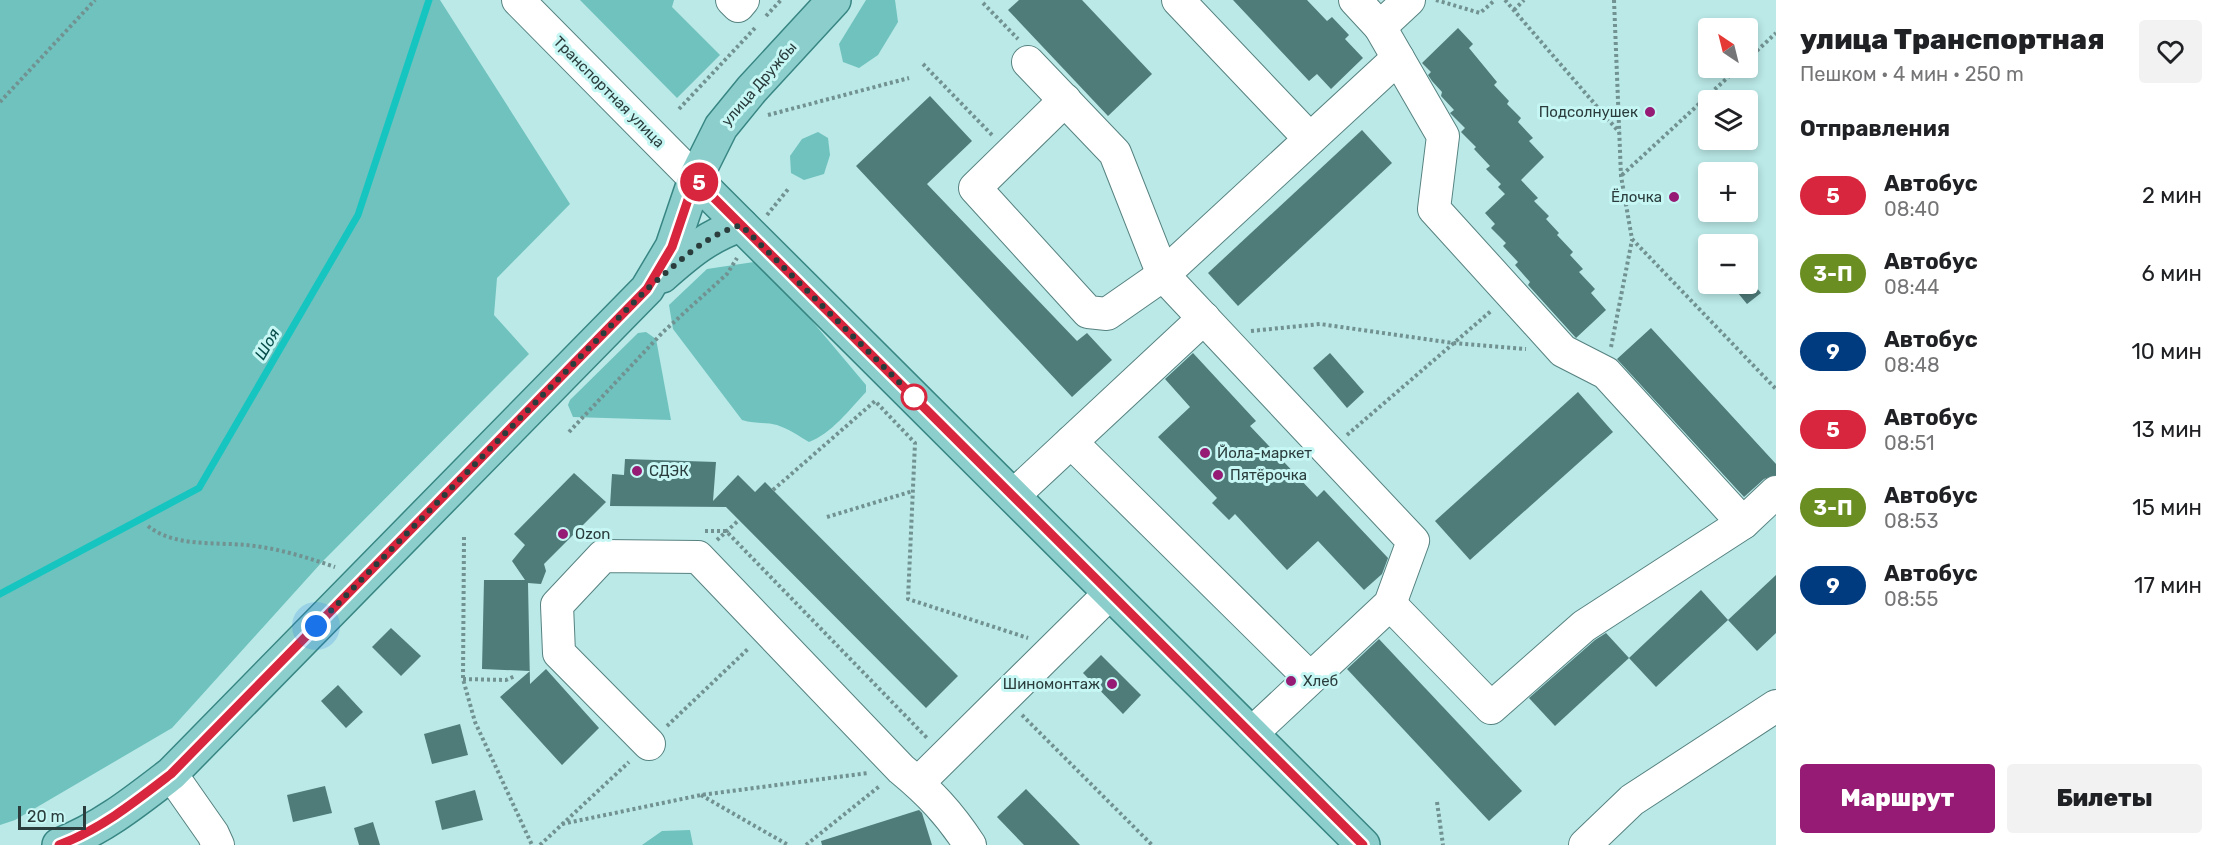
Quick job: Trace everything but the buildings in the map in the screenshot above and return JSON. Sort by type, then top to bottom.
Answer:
[{"type":"main road","name":"улица Дружбы","points":[[59,845],[126,809],[171,774],[647,289],[672,247],[695,179],[721,127],[752,89],[834,0]]},
{"type":"main road","name":"Транспортная улица","points":[[695,179],[1363,845]]},
{"type":"main road","points":[[647,289],[696,246],[724,230],[746,230]]},
{"type":"street","name":"Транспортная улица","points":[[518,0],[695,179]]},
{"type":"street","points":[[732,0],[738,6],[755,14]]},
{"type":"street","points":[[1178,0],[1310,139]]},
{"type":"street","points":[[1355,0],[1380,27],[1443,136],[1434,209],[1563,351],[1606,374],[1743,523]]},
{"type":"street","points":[[1380,27],[1409,0]]},
{"type":"street","points":[[1065,100],[975,188],[1088,312],[1107,314],[1163,275],[1398,58]]},
{"type":"street","points":[[1028,62],[1115,153],[1163,275],[1413,541],[1390,604],[1251,734]]},
{"type":"street","points":[[1013,496],[1071,442],[1211,326]]},
{"type":"street","points":[[1071,442],[1310,678]]},
{"type":"street","points":[[1390,604],[1491,708],[1584,626],[1743,523],[1776,492]]},
{"type":"street","points":[[649,744],[559,653],[557,605],[603,556],[698,557],[951,816],[970,845]]},
{"type":"street","points":[[910,776],[945,756],[1110,593]]},
{"type":"street","points":[[1589,843],[1632,800],[1776,706]]},
{"type":"street","points":[[171,774],[213,834],[218,845]]},
{"type":"path","points":[[0,102],[95,0]]},
{"type":"path","points":[[679,108],[755,14],[781,0]]},
{"type":"path","points":[[1436,0],[1480,13],[1495,0]]},
{"type":"path","points":[[1505,0],[1619,132]]},
{"type":"path","points":[[1514,10],[1524,0]]},
{"type":"path","points":[[1606,374],[1632,239],[1621,176],[1614,0]]},
{"type":"path","points":[[983,3],[1031,53],[1028,62]]},
{"type":"path","points":[[1758,50],[1776,33]]},
{"type":"path","points":[[923,64],[1010,154]]},
{"type":"path","points":[[765,115],[909,78]]},
{"type":"path","points":[[1621,176],[1727,78]]},
{"type":"path","points":[[569,432],[663,332],[727,274],[746,230],[789,188]]},
{"type":"path","points":[[1632,239],[1776,389]]},
{"type":"path","points":[[1328,451],[1511,294]]},
{"type":"path","points":[[1211,326],[1320,324],[1453,343],[1563,351]]},
{"type":"path","points":[[773,490],[875,401],[915,443],[908,599],[1056,646]]},
{"type":"path","points":[[827,518],[913,491]]},
{"type":"path","points":[[148,526],[158,535],[193,542],[245,545],[288,552],[364,577]]},
{"type":"path","points":[[704,531],[726,531],[945,756]]},
{"type":"path","points":[[464,537],[463,679],[475,722],[532,845]]},
{"type":"path","points":[[463,679],[506,680],[515,676]]},
{"type":"path","points":[[1005,698],[1152,845]]},
{"type":"path","points":[[562,824],[701,795],[910,776]]},
{"type":"path","points":[[806,845],[910,776]]},
{"type":"path","points":[[701,795],[788,845]]},
{"type":"path","points":[[1437,802],[1443,845]]},
{"type":"shaded area","points":[[0,0],[440,0],[570,204],[497,278],[494,315],[529,354],[322,562],[172,728],[15,820],[0,825]]},
{"type":"shaded area","points":[[580,0],[674,0],[672,7],[720,55],[677,98]]},
{"type":"shaded area","points":[[866,0],[895,0],[898,22],[878,55],[859,68],[843,62],[839,44]]},
{"type":"shaded area","points":[[818,132],[828,138],[830,155],[824,174],[804,180],[791,173],[790,156],[802,139]]},
{"type":"shaded area","points":[[754,262],[802,309],[866,385],[866,392],[840,420],[825,433],[809,442],[777,425],[742,420],[673,329],[669,305],[707,269]]},
{"type":"shaded area","points":[[646,332],[656,339],[671,420],[573,417],[568,405],[570,400],[638,333]]},
{"type":"shaded area","points":[[690,830],[693,845],[642,845],[662,831]]},
{"type":"waterway","name":"Шоя","points":[[0,594],[199,488],[358,215],[429,0]]},
{"type":"bus line","name":"5","points":[[59,845],[126,809],[171,774],[647,289],[672,247],[695,179],[1363,845]]},
{"type":"place","name":"Подсолнушек","points":[[1650,112]]},
{"type":"place","name":"Ёлочка","points":[[1674,197]]},
{"type":"place","name":"Йола-маркет","points":[[1205,453]]},
{"type":"place","name":"СДЭК","points":[[637,471]]},
{"type":"place","name":"Пятёрочка","points":[[1218,475]]},
{"type":"place","name":"Ozon","points":[[563,534]]},
{"type":"place","name":"Хлеб","points":[[1291,681]]},
{"type":"place","name":"Шиномонтаж","points":[[1112,684]]},
{"type":"route","points":[[316,626],[647,289],[696,246],[724,230],[741,225],[914,397]]}]
